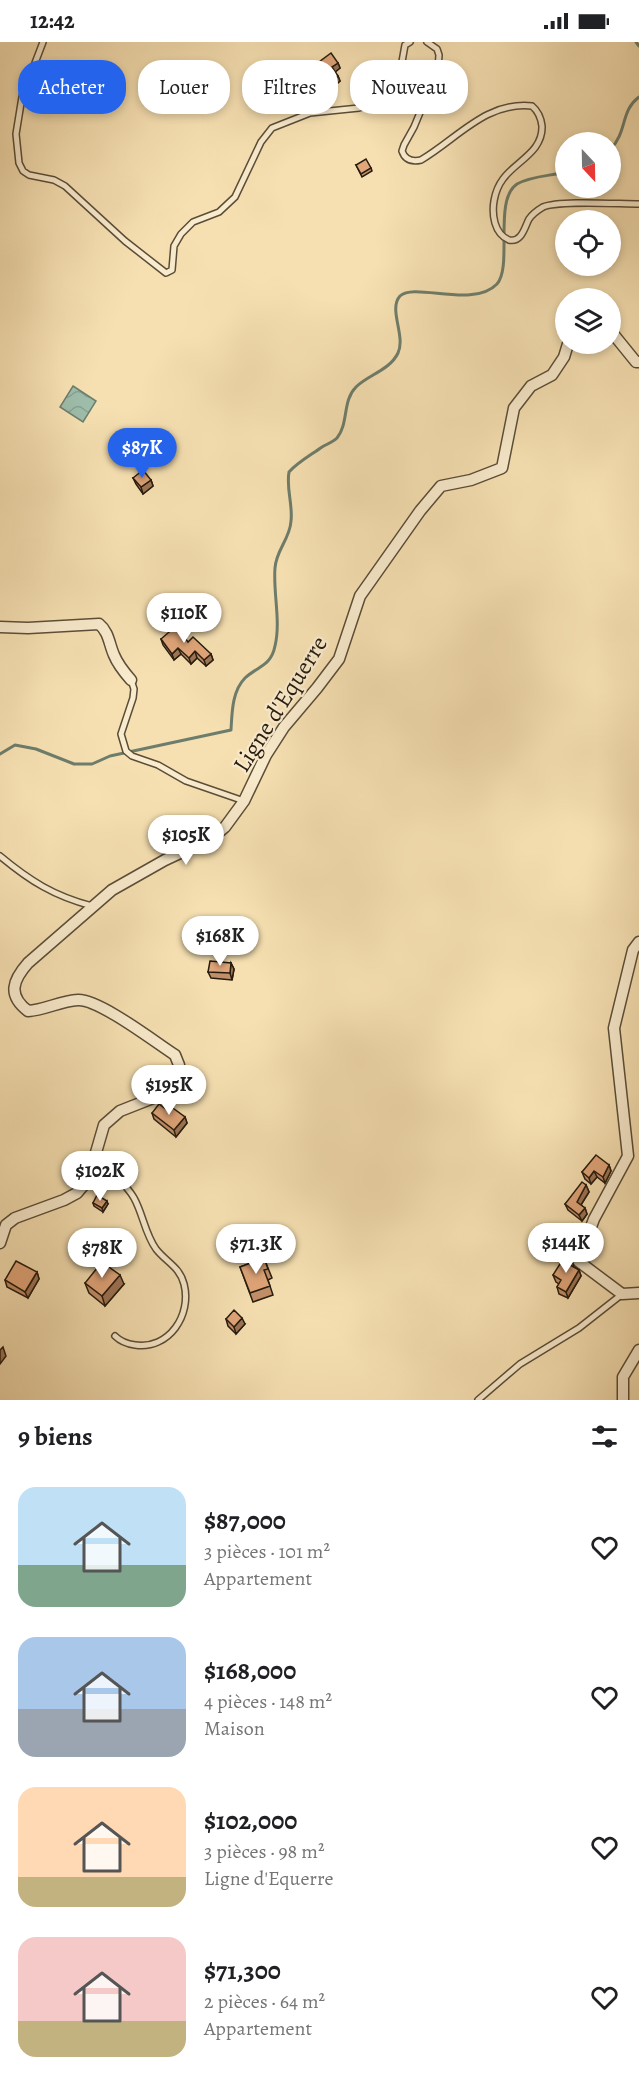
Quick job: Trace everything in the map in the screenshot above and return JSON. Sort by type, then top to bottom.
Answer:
[{"type":"street","points":[[621,344],[636,362],[639,362]]},
{"type":"street","name":"Ligne d'Equerre","points":[[0,1243],[6,1225],[15,1218],[77,1193],[88,1180],[104,1125],[120,1111],[153,1098],[177,1078],[179,1065],[175,1055],[103,1008],[81,1000],[28,1011],[18,1004],[14,988],[17,976],[28,963],[112,890],[165,860],[212,838],[225,827],[244,801],[266,755],[284,727],[339,659],[360,596],[385,558],[441,486],[471,480],[502,468],[514,408],[531,386],[552,375],[565,354]]},
{"type":"street","points":[[0,627],[28,628],[99,624],[109,638],[113,654],[121,669],[131,680]]},
{"type":"street","points":[[639,942],[633,950],[614,1028],[628,1156],[594,1219],[578,1261],[622,1294],[639,1293]]},
{"type":"street","points":[[622,1400],[622,1377],[639,1350]]},
{"type":"lane","points":[[43,42],[22,97],[16,134],[19,163],[23,171],[29,175],[54,180],[65,186],[125,241],[166,273],[172,270],[174,246],[181,234],[193,222],[219,212],[235,197],[261,142],[272,128],[310,113],[359,108],[388,100],[393,96],[398,84],[405,45],[410,42]]},
{"type":"lane","points":[[427,42],[436,49],[440,61],[426,102],[404,145],[402,151],[407,159],[414,162],[421,160],[485,114],[503,108],[532,106],[541,120],[540,141],[526,158],[502,180],[495,195],[494,219],[501,234],[510,240],[515,240],[520,236],[534,212],[551,204],[639,204]]},
{"type":"lane","points":[[131,680],[134,689],[133,698],[121,734],[126,751],[186,781],[244,801]]},
{"type":"lane","points":[[0,856],[56,895],[93,906]]},
{"type":"lane","points":[[95,1156],[133,1196],[156,1248],[180,1272],[186,1297],[185,1310],[172,1334],[156,1344],[145,1347],[130,1345],[120,1342],[115,1336]]},
{"type":"lane","points":[[478,1400],[520,1364],[579,1328],[622,1294]]},
{"type":"water","points":[[73,386],[96,401],[83,422],[60,407]]},
{"type":"building","points":[[331,53],[336,60],[322,60]]},
{"type":"building","points":[[366,159],[371,168],[361,174],[356,165]]},
{"type":"building","points":[[143,470],[151,480],[141,487],[133,478]]},
{"type":"building","points":[[176,626],[188,642],[193,637],[211,654],[204,660],[195,651],[189,658],[178,648],[172,654],[161,639]]},
{"type":"building","points":[[210,961],[231,963],[230,973],[208,972]]},
{"type":"building","points":[[159,1104],[167,1110],[170,1106],[185,1117],[174,1130],[152,1113]]},
{"type":"building","points":[[596,1155],[609,1165],[603,1177],[594,1171],[589,1178],[582,1172]]},
{"type":"building","points":[[582,1182],[586,1185],[577,1202],[585,1208],[579,1215],[565,1204]]},
{"type":"building","points":[[97,1195],[107,1201],[102,1208],[93,1203]]},
{"type":"building","points":[[565,1256],[572,1261],[570,1265],[579,1270],[566,1292],[557,1287],[561,1280],[553,1275]]},
{"type":"building","points":[[264,1258],[268,1269],[264,1270],[270,1286],[250,1293],[240,1267]]},
{"type":"building","points":[[16,1261],[37,1272],[25,1292],[5,1280]]},
{"type":"building","points":[[102,1262],[120,1275],[102,1296],[85,1283]]},
{"type":"building","points":[[234,1310],[242,1318],[234,1327],[226,1319]]},
{"type":"waterway","points":[[636,42],[639,46]]},
{"type":"waterway","points":[[620,132],[629,109],[639,97]]},
{"type":"waterway","points":[[0,754],[15,745],[36,749],[74,764],[92,764],[110,756],[231,730],[237,689],[245,678],[267,662],[275,646],[277,636],[275,568],[290,527],[289,472],[337,438],[343,426],[349,399],[356,387],[390,364],[398,353],[400,339],[396,308],[400,296],[407,292],[474,294],[487,291],[497,284],[504,263],[504,218],[510,192],[522,181],[555,174]]}]
